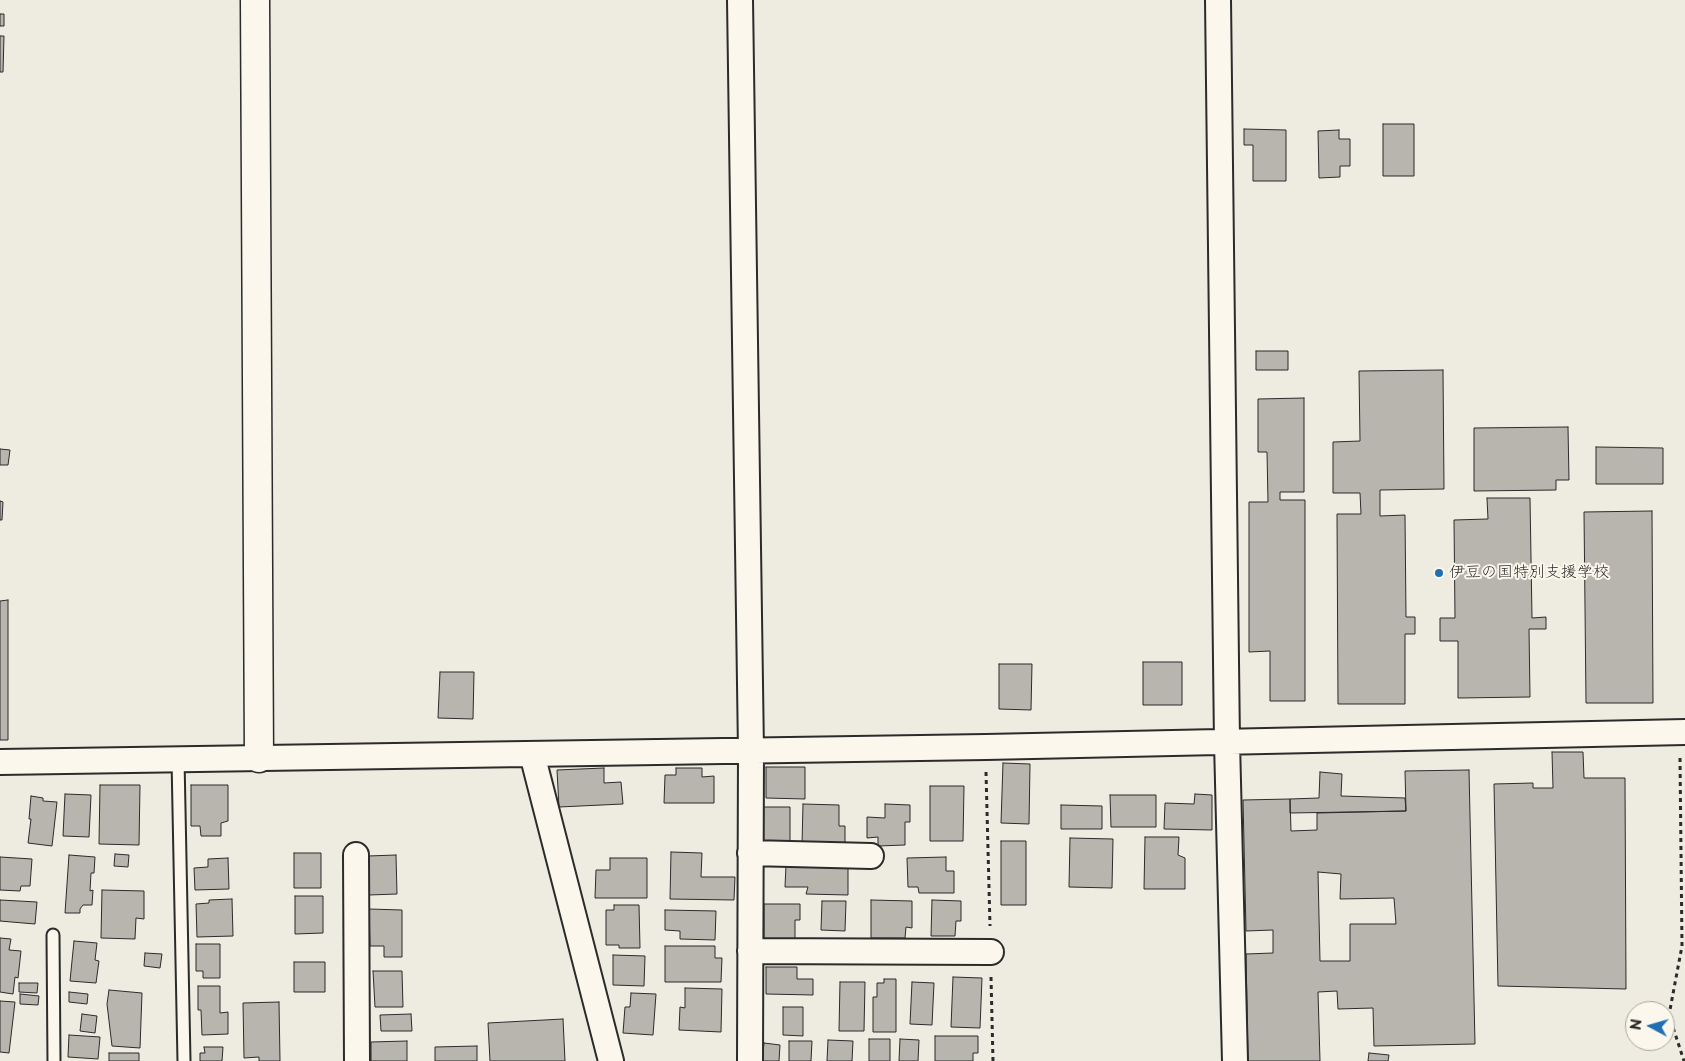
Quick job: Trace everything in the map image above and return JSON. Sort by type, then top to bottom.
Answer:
[{"type":"street","points":[[255,0],[259,758]]},
{"type":"street","points":[[740,0],[750,751],[750,1061]]},
{"type":"street","points":[[1218,0],[1227,742],[1235,1061]]},
{"type":"street","points":[[0,762],[986,747],[1682,732]]},
{"type":"street","points":[[532,754],[611,1061]]},
{"type":"street","points":[[750,853],[870,856]]},
{"type":"street","points":[[356,856],[357,1061]]},
{"type":"street","points":[[750,951],[991,952]]},
{"type":"lane","points":[[178,759],[184,1061]]},
{"type":"lane","points":[[53,935],[54,1061]]},
{"type":"path","points":[[1682,732],[1682,946],[1669,1015],[1684,1061]]},
{"type":"path","points":[[986,747],[993,1061]]},
{"type":"building","points":[[0,14],[4,14],[4,26],[0,26]]},
{"type":"building","points":[[0,36],[4,36],[3,72],[0,72]]},
{"type":"building","points":[[1383,124],[1414,124],[1414,176],[1383,176]]},
{"type":"building","points":[[1244,129],[1286,130],[1286,181],[1253,181],[1253,145],[1244,145]]},
{"type":"building","points":[[1339,130],[1339,139],[1350,139],[1350,166],[1340,166],[1340,177],[1319,178],[1318,131]]},
{"type":"building","points":[[1256,351],[1288,351],[1288,370],[1256,370]]},
{"type":"building","points":[[1443,370],[1444,489],[1380,490],[1380,516],[1405,515],[1406,617],[1415,617],[1415,634],[1405,634],[1405,704],[1338,704],[1337,514],[1361,514],[1360,493],[1333,493],[1333,442],[1360,441],[1359,371]]},
{"type":"building","points":[[1304,398],[1304,492],[1280,492],[1280,500],[1305,500],[1305,701],[1270,701],[1270,651],[1249,652],[1249,502],[1268,502],[1267,452],[1258,452],[1258,399]]},
{"type":"building","points":[[1568,427],[1569,480],[1556,480],[1556,490],[1474,491],[1474,428]]},
{"type":"building","points":[[1596,447],[1663,448],[1663,484],[1596,484]]},
{"type":"building","points":[[0,449],[10,450],[8,465],[0,465]]},
{"type":"building","points":[[1487,498],[1530,498],[1532,618],[1546,617],[1546,629],[1529,629],[1530,697],[1458,698],[1458,641],[1440,641],[1440,618],[1455,618],[1454,520],[1488,519]]},
{"type":"building","points":[[0,501],[3,502],[2,520],[0,520]]},
{"type":"building","points":[[1652,511],[1653,703],[1586,703],[1584,512]]},
{"type":"building","points":[[8,600],[8,740],[0,740],[0,601]]},
{"type":"building","points":[[1143,662],[1182,662],[1182,705],[1143,705]]},
{"type":"building","points":[[999,664],[1032,664],[1031,710],[999,709]]},
{"type":"building","points":[[440,672],[474,672],[473,719],[438,718]]},
{"type":"building","points":[[1552,752],[1583,752],[1584,778],[1625,778],[1626,989],[1498,986],[1494,784],[1533,783],[1533,788],[1553,788]]},
{"type":"building","points":[[1003,763],[1030,764],[1029,824],[1001,823]]},
{"type":"building","points":[[766,767],[805,767],[805,799],[766,798]]},
{"type":"building","points":[[604,768],[604,783],[621,782],[623,804],[559,807],[557,770]]},
{"type":"building","points":[[676,768],[702,768],[702,777],[714,776],[714,803],[664,803],[665,775],[676,775]]},
{"type":"building","points":[[1469,770],[1475,1044],[1374,1046],[1373,1008],[1338,1009],[1337,991],[1318,992],[1320,1061],[1248,1061],[1246,954],[1273,953],[1273,930],[1246,931],[1243,800],[1290,799],[1291,831],[1317,830],[1317,813],[1406,811],[1405,771]],"holes":[[[1318,872],[1341,874],[1340,899],[1394,898],[1396,924],[1350,924],[1350,961],[1320,961]]]},
{"type":"building","points":[[1320,772],[1342,774],[1341,796],[1405,798],[1406,811],[1290,813],[1290,799],[1319,798]]},
{"type":"building","points":[[100,785],[140,785],[139,845],[99,844]]},
{"type":"building","points":[[191,785],[228,785],[228,821],[221,823],[221,836],[201,836],[200,826],[191,826]]},
{"type":"building","points":[[930,786],[964,786],[963,841],[930,841]]},
{"type":"building","points":[[65,794],[91,795],[89,837],[63,836]]},
{"type":"building","points":[[1195,794],[1212,795],[1212,830],[1164,829],[1165,803],[1194,804]]},
{"type":"building","points":[[1110,795],[1156,795],[1156,827],[1111,827]]},
{"type":"building","points":[[31,796],[43,798],[43,801],[57,802],[52,846],[28,843]]},
{"type":"building","points":[[803,804],[839,805],[839,826],[845,826],[845,846],[802,845]]},
{"type":"building","points":[[885,804],[910,805],[910,822],[905,822],[905,845],[878,846],[878,837],[867,838],[867,817],[885,818]]},
{"type":"building","points":[[1061,805],[1102,806],[1102,829],[1061,829]]},
{"type":"building","points":[[763,807],[790,807],[790,845],[762,845]]},
{"type":"building","points":[[1145,837],[1179,837],[1178,855],[1185,858],[1185,889],[1144,889]]},
{"type":"building","points":[[1070,838],[1113,839],[1112,888],[1069,887]]},
{"type":"building","points":[[1001,841],[1026,841],[1026,905],[1001,905]]},
{"type":"building","points":[[671,852],[702,853],[701,877],[735,877],[734,900],[670,899]]},
{"type":"building","points":[[294,853],[321,853],[321,888],[294,888]]},
{"type":"building","points":[[115,854],[129,855],[128,867],[114,866]]},
{"type":"building","points":[[69,855],[95,857],[94,873],[91,873],[90,891],[93,890],[92,905],[83,905],[80,913],[65,913]]},
{"type":"building","points":[[396,855],[397,894],[369,895],[368,856]]},
{"type":"building","points":[[0,857],[32,859],[30,886],[21,886],[20,891],[0,890]]},
{"type":"building","points":[[946,857],[946,871],[954,871],[954,893],[919,893],[918,887],[908,887],[907,858]]},
{"type":"building","points":[[228,858],[229,889],[195,890],[194,868],[208,867],[208,859]]},
{"type":"building","points":[[610,858],[647,858],[647,898],[595,898],[596,870],[610,870]]},
{"type":"building","points":[[786,865],[848,866],[848,895],[806,894],[808,887],[785,887]]},
{"type":"building","points":[[102,890],[144,891],[144,919],[136,918],[135,939],[101,938]]},
{"type":"building","points":[[295,896],[323,896],[323,933],[295,934]]},
{"type":"building","points":[[232,899],[233,936],[197,937],[196,904],[209,903],[209,900]]},
{"type":"building","points":[[0,900],[37,902],[35,924],[0,921]]},
{"type":"building","points":[[871,900],[912,901],[912,928],[906,927],[905,938],[871,938]]},
{"type":"building","points":[[932,900],[961,901],[961,921],[956,921],[955,936],[931,936]]},
{"type":"building","points":[[822,901],[846,901],[845,931],[821,930]]},
{"type":"building","points":[[764,904],[800,904],[800,920],[795,920],[795,939],[764,939]]},
{"type":"building","points":[[614,905],[639,905],[640,948],[619,948],[619,945],[606,945],[606,910],[614,910]]},
{"type":"building","points":[[369,909],[402,910],[402,957],[384,957],[384,946],[370,946]]},
{"type":"building","points":[[665,910],[716,911],[715,940],[680,939],[680,931],[665,930]]},
{"type":"building","points":[[0,938],[11,939],[9,950],[21,951],[18,978],[15,977],[13,994],[0,992]]},
{"type":"building","points":[[74,941],[97,943],[95,960],[99,961],[96,983],[70,981]]},
{"type":"building","points":[[196,944],[220,944],[220,978],[203,978],[203,971],[196,971]]},
{"type":"building","points":[[665,946],[715,946],[715,958],[722,958],[721,982],[665,982]]},
{"type":"building","points":[[145,953],[162,954],[160,968],[144,966]]},
{"type":"building","points":[[613,955],[645,956],[644,986],[613,985]]},
{"type":"building","points":[[294,962],[325,962],[325,992],[294,992]]},
{"type":"building","points":[[766,967],[797,967],[797,979],[813,979],[813,995],[766,994]]},
{"type":"building","points":[[373,971],[402,971],[403,1007],[375,1007]]},
{"type":"building","points":[[953,977],[982,978],[980,1028],[951,1027]]},
{"type":"building","points":[[884,979],[896,979],[896,1032],[873,1032],[873,997],[877,997],[877,983],[884,983]]},
{"type":"building","points":[[840,982],[865,982],[864,1031],[839,1031]]},
{"type":"building","points":[[912,982],[934,983],[932,1025],[910,1024]]},
{"type":"building","points":[[19,983],[38,983],[37,993],[19,992]]},
{"type":"building","points":[[198,986],[220,986],[220,1013],[228,1012],[228,1034],[202,1035],[201,1010],[198,1010]]},
{"type":"building","points":[[685,988],[722,989],[721,1032],[679,1030],[680,1007],[685,1008]]},
{"type":"building","points":[[109,990],[142,993],[140,1048],[112,1046],[107,1004]]},
{"type":"building","points":[[69,992],[88,994],[87,1004],[69,1002]]},
{"type":"building","points":[[631,993],[656,994],[653,1035],[623,1033],[625,1007],[630,1007]]},
{"type":"building","points":[[20,994],[39,996],[38,1005],[20,1004]]},
{"type":"building","points":[[0,1001],[15,1002],[9,1053],[0,1052]]},
{"type":"building","points":[[279,1002],[280,1061],[259,1061],[259,1057],[244,1058],[243,1003]]},
{"type":"building","points":[[783,1007],[803,1007],[803,1036],[783,1035]]},
{"type":"building","points":[[82,1014],[97,1016],[95,1033],[80,1031]]},
{"type":"building","points":[[411,1014],[412,1031],[381,1031],[380,1015]]},
{"type":"building","points":[[563,1019],[565,1061],[490,1061],[488,1023]]},
{"type":"building","points":[[69,1035],[100,1037],[98,1059],[68,1057]]},
{"type":"building","points":[[935,1036],[978,1036],[978,1053],[973,1053],[973,1061],[935,1061]]},
{"type":"building","points":[[869,1039],[890,1039],[890,1061],[869,1061]]},
{"type":"building","points":[[900,1039],[919,1040],[918,1061],[899,1061]]},
{"type":"building","points":[[828,1040],[853,1041],[852,1061],[827,1061]]},
{"type":"building","points":[[407,1041],[407,1061],[371,1061],[371,1042]]},
{"type":"building","points":[[789,1041],[812,1041],[811,1061],[789,1061]]},
{"type":"building","points":[[764,1043],[780,1045],[779,1061],[762,1061]]},
{"type":"building","points":[[477,1046],[477,1061],[435,1061],[435,1047]]},
{"type":"building","points":[[204,1047],[223,1047],[222,1061],[200,1061],[200,1053],[205,1053]]},
{"type":"building","points":[[109,1053],[139,1053],[139,1061],[109,1061]]},
{"type":"building","points":[[1369,1053],[1389,1055],[1388,1061],[1368,1061]]},
{"type":"place","name":"伊豆の国特別支援学校","points":[[1439,573]]}]
